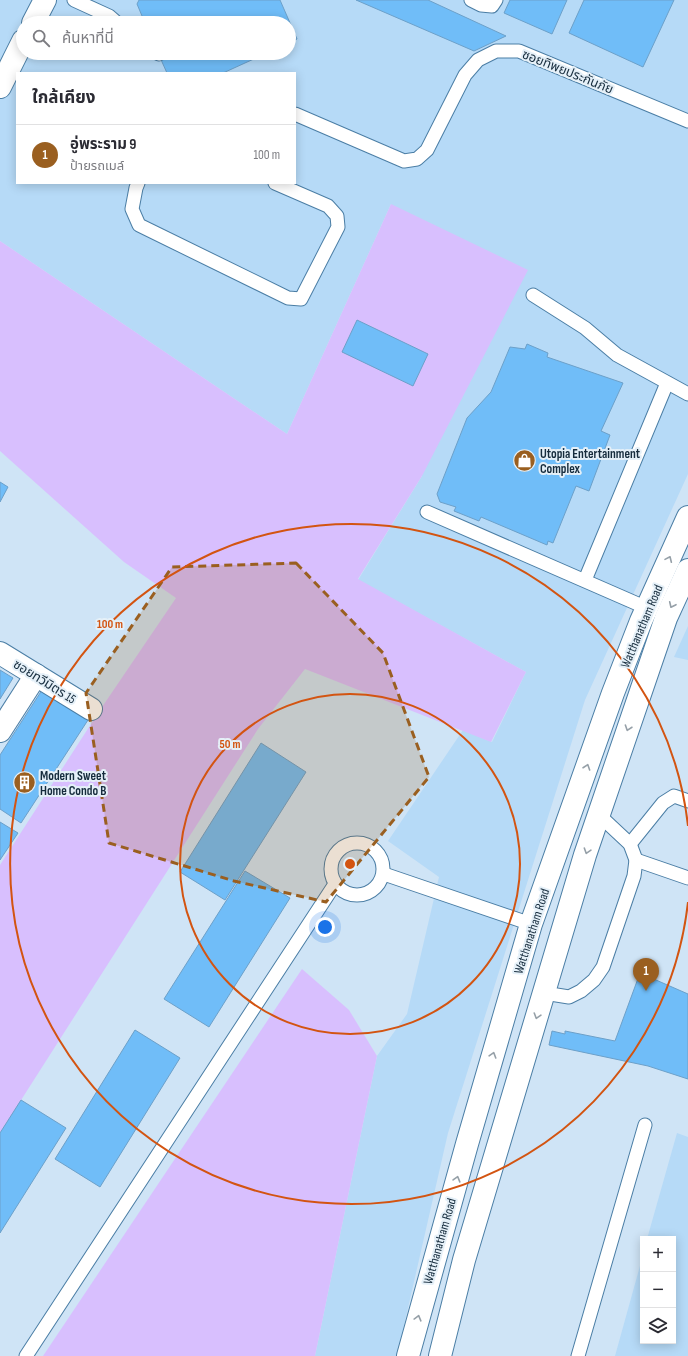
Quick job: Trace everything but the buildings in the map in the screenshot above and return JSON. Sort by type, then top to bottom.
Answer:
[{"type":"street","points":[[37,16],[45,0]]},
{"type":"street","points":[[9,76],[16,58]]},
{"type":"street","name":"Watthanatham Road","points":[[408,1356],[467,1144],[532,924],[616,686],[647,608],[688,517]]},
{"type":"street","name":"Watthanatham Road","points":[[440,1356],[464,1260],[585,855],[666,618],[688,570]]},
{"type":"street","name":"ซอยทวีมิตร 15","points":[[0,653],[91,709]]},
{"type":"street","points":[[0,731],[36,675]]},
{"type":"street","points":[[574,804],[599,814]]},
{"type":"street","points":[[514,985],[544,993]]},
{"type":"lane","points":[[74,0],[109,16]]},
{"type":"lane","points":[[472,0],[481,5],[492,6],[496,0]]},
{"type":"lane","name":"ซอยทิพยประกันภัย","points":[[296,114],[404,161],[417,159],[427,150],[465,75],[478,60],[496,51],[519,51],[688,121]]},
{"type":"lane","points":[[138,184],[132,209],[139,225],[288,298],[301,299],[338,227],[336,216],[328,206],[277,184]]},
{"type":"lane","points":[[533,295],[585,328],[617,355],[688,394]]},
{"type":"lane","points":[[584,580],[667,383]]},
{"type":"lane","points":[[427,512],[647,608]]},
{"type":"lane","points":[[630,844],[663,803],[674,796],[688,801]]},
{"type":"lane","points":[[544,993],[569,997],[581,991],[594,980],[603,967],[634,876],[636,860],[630,844],[599,814]]},
{"type":"lane","points":[[352,842],[361,842],[376,850],[381,857],[384,865],[384,874],[378,886],[367,894],[349,894],[341,890],[335,884],[331,867],[333,858],[337,851],[344,845],[352,842]]},
{"type":"lane","points":[[636,860],[688,878]]},
{"type":"lane","points":[[384,874],[532,924]]},
{"type":"lane","points":[[26,1356],[335,884]]},
{"type":"lane","points":[[578,1356],[645,1125]]},
{"type":"highlighted area","points":[[296,563],[383,653],[429,777],[326,902],[234,881],[109,843],[86,693],[172,567]]},
{"type":"shaded area","points":[[0,0],[688,0],[688,474],[585,700],[448,1133],[397,1356],[315,1356],[377,1056],[407,1014],[439,877],[388,841],[463,730],[492,742],[526,672],[358,580],[422,476],[391,204],[287,434],[0,241]]},
{"type":"shaded area","points":[[391,204],[528,270],[422,476],[358,579],[526,672],[491,742],[305,669],[258,729],[0,1133],[0,865],[100,710],[176,598],[124,562],[0,451],[0,241],[287,434]]},
{"type":"shaded area","points":[[688,626],[688,660],[674,657]]},
{"type":"shaded area","points":[[302,969],[349,1010],[377,1056],[315,1356],[43,1356]]},
{"type":"shaded area","points":[[677,1133],[688,1137],[688,1356],[615,1356],[640,1266],[640,1344],[676,1344],[676,1236],[648,1236]]},
{"type":"place","name":"Utopia Entertainment Complex","points":[[525,460]]},
{"type":"place","name":"Modern Sweet Home Condo B","points":[[24,782]]},
{"type":"place","name":"อู่พระราม 9","points":[[646,991]]}]
